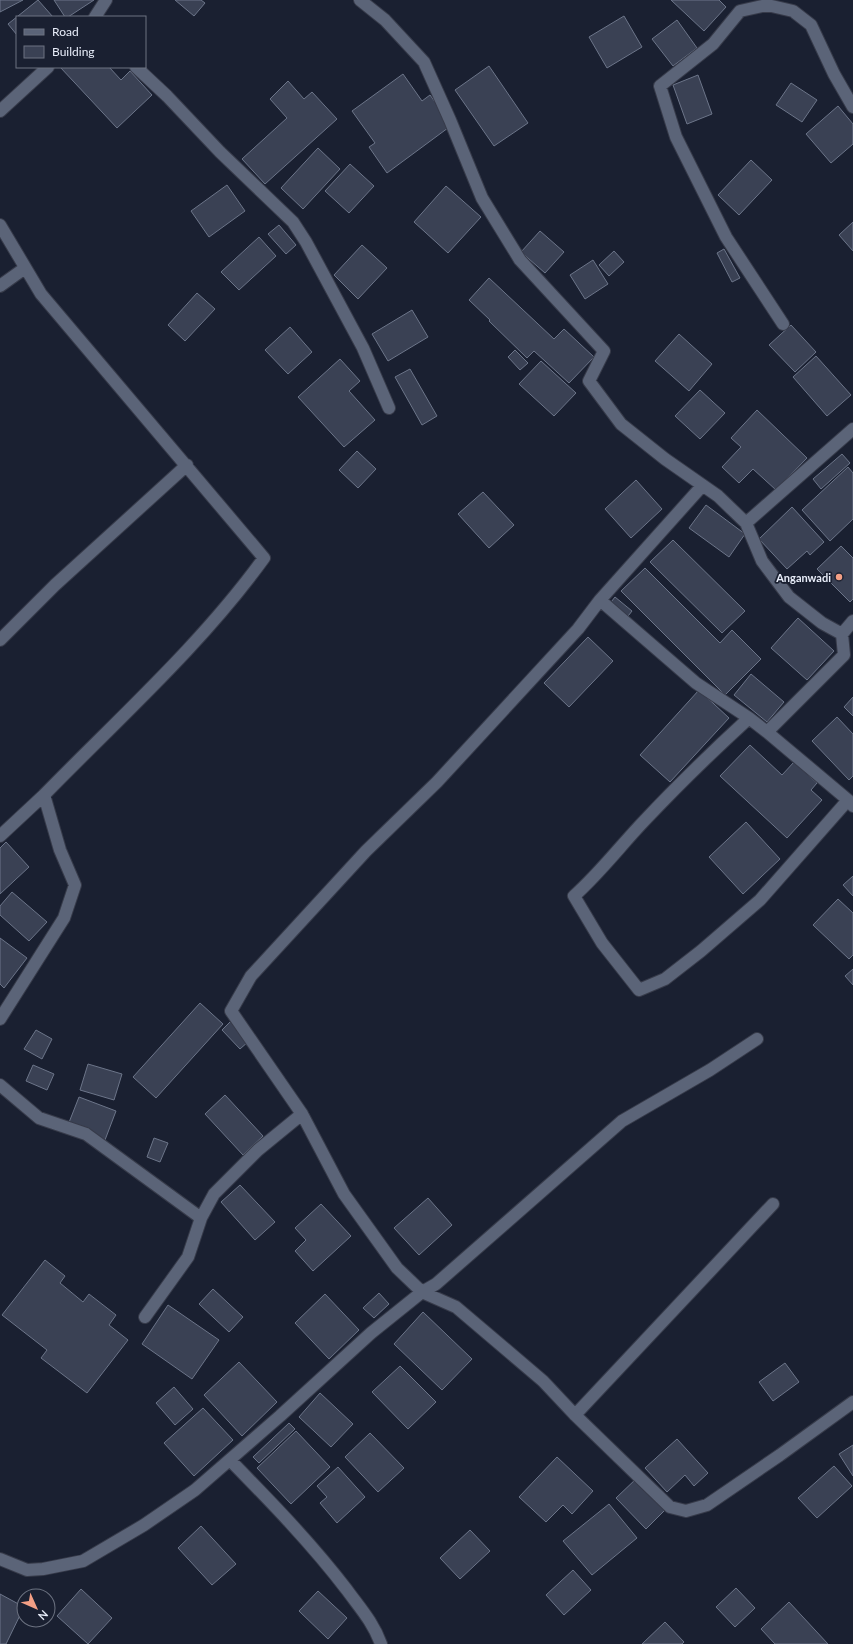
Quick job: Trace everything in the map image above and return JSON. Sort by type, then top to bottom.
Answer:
[{"type":"street","points":[[96,16],[106,0]]},
{"type":"street","points":[[360,0],[385,20],[424,62],[482,198],[520,260],[604,351],[589,381],[621,424],[702,486],[718,496],[746,523],[762,561],[789,597],[822,623],[842,634]]},
{"type":"street","points":[[783,324],[726,237],[676,137],[660,86],[713,44],[740,12],[767,5],[793,12],[811,25],[834,74],[853,107]]},
{"type":"street","points":[[0,111],[47,68]]},
{"type":"street","points":[[137,68],[167,96],[220,152],[293,222],[306,242],[363,348],[389,408]]},
{"type":"street","points":[[0,225],[41,294],[264,558],[238,594],[196,641],[44,795],[0,836]]},
{"type":"street","points":[[0,286],[25,268]]},
{"type":"street","points":[[746,523],[853,429]]},
{"type":"street","points":[[0,640],[55,585],[187,465]]},
{"type":"street","points":[[702,486],[600,600],[578,629],[437,782],[366,851],[251,976],[231,1012],[302,1114],[344,1194],[397,1268],[422,1292],[456,1307],[543,1382],[670,1507],[686,1511],[707,1505],[780,1455],[853,1402]]},
{"type":"street","points":[[600,600],[696,683],[749,718],[851,803],[760,900],[701,951],[665,979],[640,990],[602,943],[574,896],[590,882],[644,821],[696,768],[749,718]]},
{"type":"street","points":[[767,732],[844,654],[842,634],[853,621]]},
{"type":"street","points":[[0,1019],[64,918],[75,885],[60,850],[44,795]]},
{"type":"street","points":[[0,1559],[27,1570],[43,1569],[83,1562],[144,1525],[195,1490],[371,1333],[422,1292],[436,1284],[622,1121],[710,1070],[757,1039]]},
{"type":"street","points":[[0,1085],[39,1118],[86,1134],[200,1218]]},
{"type":"street","points":[[145,1317],[188,1257],[200,1218],[214,1194],[258,1150],[302,1114]]},
{"type":"street","points":[[575,1415],[773,1204]]},
{"type":"street","points":[[230,1460],[295,1526],[328,1566],[375,1627],[381,1644]]},
{"type":"building","points":[[0,0],[23,0],[0,12]]},
{"type":"building","points":[[38,0],[52,16],[18,16]]},
{"type":"building","points":[[54,0],[94,0],[70,16],[64,16]]},
{"type":"building","points":[[175,0],[201,0],[205,3],[194,16]]},
{"type":"building","points":[[671,0],[719,0],[726,7],[704,31]]},
{"type":"building","points":[[624,16],[642,47],[607,68],[589,37]]},
{"type":"building","points":[[16,18],[16,34],[8,24]]},
{"type":"building","points":[[677,20],[697,48],[673,66],[652,39]]},
{"type":"building","points":[[489,66],[528,123],[494,146],[455,90]]},
{"type":"building","points":[[61,68],[110,68],[121,80],[130,71],[152,95],[117,128]]},
{"type":"building","points":[[403,74],[422,101],[430,95],[452,125],[387,173],[369,147],[375,143],[352,111]]},
{"type":"building","points":[[698,75],[712,114],[687,124],[673,85]]},
{"type":"building","points":[[288,81],[304,99],[312,92],[337,119],[265,184],[242,159],[287,118],[270,99]]},
{"type":"building","points":[[791,83],[817,100],[802,122],[776,105]]},
{"type":"building","points":[[838,106],[853,124],[853,144],[831,163],[806,134]]},
{"type":"building","points":[[318,148],[340,169],[303,209],[281,188]]},
{"type":"building","points":[[751,160],[772,180],[739,215],[718,195]]},
{"type":"building","points":[[350,164],[374,186],[349,213],[325,191]]},
{"type":"building","points":[[227,185],[245,211],[209,237],[191,211]]},
{"type":"building","points":[[446,186],[481,217],[448,253],[414,222]]},
{"type":"building","points":[[853,222],[853,251],[839,235]]},
{"type":"building","points":[[279,225],[296,245],[286,254],[268,234]]},
{"type":"building","points":[[540,231],[564,252],[545,273],[521,252]]},
{"type":"building","points":[[259,237],[276,256],[239,290],[221,272]]},
{"type":"building","points":[[362,245],[387,268],[358,299],[334,275]]},
{"type":"building","points":[[724,249],[740,278],[732,282],[717,253]]},
{"type":"building","points":[[614,251],[624,262],[609,276],[599,265]]},
{"type":"building","points":[[593,260],[608,284],[585,299],[570,275]]},
{"type":"building","points":[[489,278],[554,339],[564,329],[594,357],[569,383],[534,351],[527,358],[469,300]]},
{"type":"building","points":[[197,293],[215,309],[185,341],[168,325]]},
{"type":"building","points":[[412,310],[428,337],[388,361],[372,334]]},
{"type":"building","points":[[791,325],[816,352],[795,372],[769,345]]},
{"type":"building","points":[[290,327],[312,352],[288,374],[265,350]]},
{"type":"building","points":[[679,334],[712,364],[689,391],[655,361]]},
{"type":"building","points":[[515,350],[528,363],[520,370],[508,357]]},
{"type":"building","points":[[816,356],[851,395],[827,416],[793,377]]},
{"type":"building","points":[[340,359],[360,381],[349,391],[375,420],[344,447],[298,397]]},
{"type":"building","points":[[541,361],[576,393],[554,416],[519,384]]},
{"type":"building","points":[[410,369],[437,416],[422,425],[395,377]]},
{"type":"building","points":[[700,390],[725,413],[700,439],[675,416]]},
{"type":"building","points":[[757,410],[807,458],[776,490],[753,469],[739,483],[722,467],[741,447],[731,438]]},
{"type":"building","points":[[357,451],[376,469],[358,488],[339,470]]},
{"type":"building","points":[[842,454],[850,463],[821,489],[813,479]]},
{"type":"building","points":[[848,467],[853,473],[853,519],[830,541],[802,510]]},
{"type":"building","points":[[636,480],[662,509],[631,538],[605,509]]},
{"type":"building","points":[[483,492],[514,525],[489,548],[458,514]]},
{"type":"building","points":[[706,505],[745,534],[729,557],[689,528]]},
{"type":"building","points":[[792,507],[824,542],[810,555],[807,551],[787,569],[759,539]]},
{"type":"building","points":[[673,540],[745,611],[722,633],[650,562]]},
{"type":"building","name":"Anganwadi","points":[[841,546],[853,558],[853,599],[850,602],[817,569]]},
{"type":"building","points":[[645,568],[720,643],[732,630],[761,659],[725,695],[621,591]]},
{"type":"building","points":[[615,597],[632,611],[625,620],[608,606]]},
{"type":"building","points":[[798,618],[834,651],[807,680],[771,648]]},
{"type":"building","points":[[588,637],[613,661],[569,707],[544,683]]},
{"type":"building","points":[[751,674],[784,702],[767,722],[734,695]]},
{"type":"building","points":[[699,690],[729,718],[670,782],[640,755]]},
{"type":"building","points":[[853,697],[853,716],[844,707]]},
{"type":"building","points":[[837,717],[853,734],[853,776],[849,780],[812,741]]},
{"type":"building","points":[[750,745],[782,775],[794,762],[817,783],[811,790],[822,800],[787,838],[720,776]]},
{"type":"building","points":[[746,822],[780,859],[743,894],[709,857]]},
{"type":"building","points":[[6,842],[29,867],[0,894],[0,848]]},
{"type":"building","points":[[853,876],[853,896],[843,885]]},
{"type":"building","points":[[12,892],[47,922],[29,941],[0,915],[0,906]]},
{"type":"building","points":[[838,899],[853,913],[853,955],[849,959],[813,925]]},
{"type":"building","points":[[0,938],[27,958],[4,988],[0,984]]},
{"type":"building","points":[[853,969],[853,985],[845,976]]},
{"type":"building","points":[[200,1003],[223,1024],[156,1098],[133,1077]]},
{"type":"building","points":[[231,1021],[249,1041],[240,1049],[222,1030]]},
{"type":"building","points":[[36,1030],[52,1039],[42,1059],[24,1049]]},
{"type":"building","points":[[88,1064],[122,1074],[114,1100],[80,1090]]},
{"type":"building","points":[[33,1065],[54,1074],[47,1090],[26,1081]]},
{"type":"building","points":[[225,1095],[263,1136],[243,1155],[205,1114]]},
{"type":"building","points":[[79,1097],[116,1111],[105,1140],[68,1125]]},
{"type":"building","points":[[154,1138],[168,1143],[160,1162],[147,1157]]},
{"type":"building","points":[[240,1185],[275,1222],[255,1240],[221,1202]]},
{"type":"building","points":[[428,1198],[452,1225],[419,1255],[394,1228]]},
{"type":"building","points":[[321,1204],[351,1236],[313,1271],[295,1251],[306,1240],[295,1228]]},
{"type":"building","points":[[45,1260],[65,1276],[60,1283],[83,1302],[89,1294],[116,1315],[109,1325],[128,1340],[87,1393],[41,1358],[47,1350],[2,1315]]},
{"type":"building","points":[[213,1289],[243,1317],[229,1332],[199,1304]]},
{"type":"building","points":[[379,1293],[389,1304],[374,1318],[363,1308]]},
{"type":"building","points":[[325,1294],[359,1330],[329,1359],[295,1323]]},
{"type":"building","points":[[168,1305],[219,1340],[192,1379],[142,1344]]},
{"type":"building","points":[[423,1312],[472,1359],[442,1390],[394,1344]]},
{"type":"building","points":[[239,1362],[277,1402],[242,1436],[204,1395]]},
{"type":"building","points":[[785,1363],[799,1382],[773,1401],[759,1382]]},
{"type":"building","points":[[400,1366],[436,1402],[408,1429],[372,1392]]},
{"type":"building","points":[[174,1387],[193,1409],[175,1425],[156,1403]]},
{"type":"building","points":[[320,1393],[353,1424],[331,1447],[299,1417]]},
{"type":"building","points":[[203,1408],[233,1440],[194,1476],[164,1443]]},
{"type":"building","points":[[289,1423],[295,1429],[259,1463],[253,1457]]},
{"type":"building","points":[[296,1431],[330,1467],[291,1504],[257,1468]]},
{"type":"building","points":[[370,1433],[404,1468],[378,1492],[345,1457]]},
{"type":"building","points":[[677,1439],[708,1473],[694,1486],[685,1475],[667,1492],[645,1468]]},
{"type":"building","points":[[853,1445],[853,1476],[839,1454]]},
{"type":"building","points":[[557,1457],[593,1491],[572,1514],[563,1505],[546,1522],[519,1497]]},
{"type":"building","points":[[834,1466],[852,1486],[817,1518],[798,1498]]},
{"type":"building","points":[[338,1467],[365,1497],[337,1523],[320,1503],[327,1497],[317,1486]]},
{"type":"building","points":[[638,1477],[668,1507],[646,1529],[616,1498]]},
{"type":"building","points":[[609,1504],[637,1538],[592,1575],[563,1541]]},
{"type":"building","points":[[201,1526],[236,1564],[212,1585],[178,1548]]},
{"type":"building","points":[[470,1530],[490,1551],[460,1579],[440,1558]]},
{"type":"building","points":[[573,1570],[591,1590],[564,1615],[546,1595]]},
{"type":"building","points":[[736,1588],[755,1608],[735,1627],[716,1607]]},
{"type":"building","points":[[81,1589],[112,1618],[88,1644],[57,1616]]},
{"type":"building","points":[[318,1591],[347,1618],[328,1639],[299,1611]]},
{"type":"building","points":[[0,1594],[16,1603],[16,1623],[6,1644],[0,1644]]},
{"type":"building","points":[[789,1602],[828,1644],[775,1644],[761,1629]]},
{"type":"building","points":[[665,1622],[684,1642],[682,1644],[642,1644]]},
{"type":"place","name":"Anganwadi","points":[[839,577]]}]
